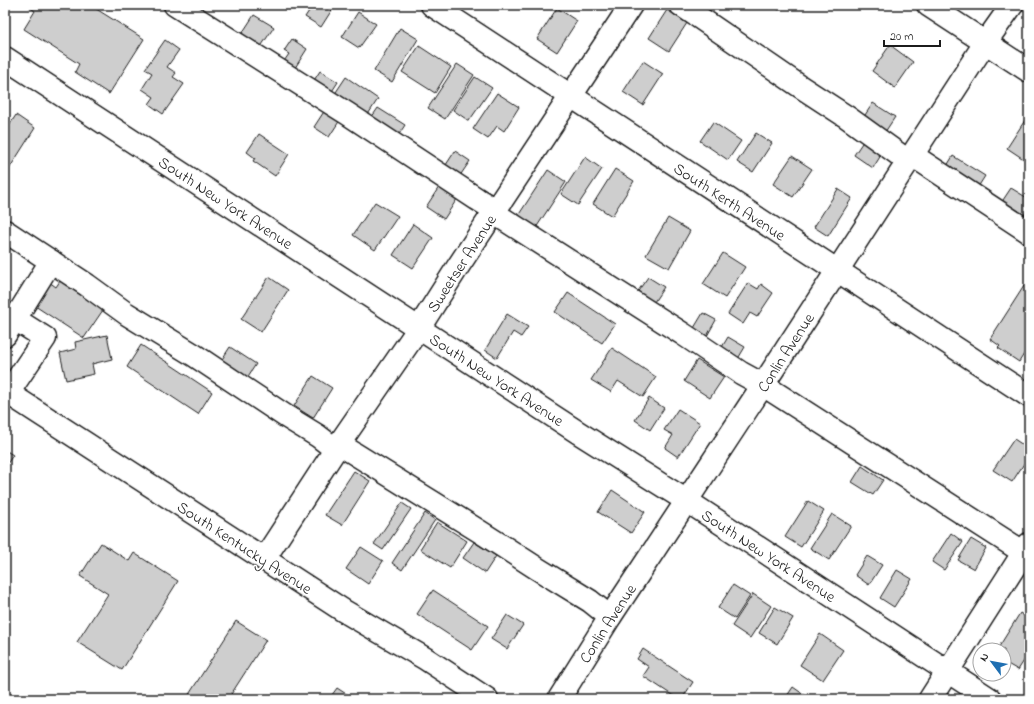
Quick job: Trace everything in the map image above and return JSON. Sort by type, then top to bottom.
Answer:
[{"type":"street","points":[[174,5],[348,114],[490,206],[494,213],[657,317],[741,373],[1027,551],[930,699]]},
{"type":"street","name":"South Kerth Avenue","points":[[432,5],[1029,396]]},
{"type":"street","name":"Sweetser Avenue","points":[[264,559],[337,446],[419,328],[631,5]]},
{"type":"street","points":[[681,5],[801,87],[910,158],[1029,232]]},
{"type":"street","points":[[928,5],[1029,71]]},
{"type":"street","name":"Conlin Avenue","points":[[559,699],[610,617],[763,386],[985,43],[1012,5]]},
{"type":"street","name":"South New York Avenue","points":[[5,58],[990,699]]},
{"type":"street","points":[[5,231],[127,314],[194,355],[287,417],[479,531],[590,601],[610,617]]},
{"type":"street","points":[[6,392],[44,338],[10,327],[51,261]]},
{"type":"street","name":"South Kentucky Avenue","points":[[6,392],[344,611],[426,659],[487,699]]},
{"type":"building","points":[[30,5],[90,5],[144,39],[109,94],[75,72],[79,64],[24,29],[35,11],[29,7]]},
{"type":"building","points":[[307,5],[335,5],[321,27],[305,17],[311,8]]},
{"type":"building","points":[[772,5],[783,5],[779,10]]},
{"type":"building","points":[[557,8],[577,21],[557,52],[537,39]]},
{"type":"building","points":[[667,10],[687,23],[669,51],[649,38]]},
{"type":"building","points":[[358,12],[376,24],[359,48],[342,37]]},
{"type":"building","points":[[254,15],[274,27],[258,51],[239,38]]},
{"type":"building","points":[[400,28],[418,39],[392,82],[374,71]]},
{"type":"building","points":[[292,39],[307,49],[293,71],[282,64],[289,54],[284,51]]},
{"type":"building","points":[[165,40],[179,50],[167,67],[176,73],[173,77],[184,84],[163,114],[149,104],[154,97],[142,89],[152,73],[145,69]]},
{"type":"building","points":[[890,45],[913,62],[895,88],[872,71]]},
{"type":"building","points":[[419,46],[451,67],[435,93],[402,72]]},
{"type":"building","points":[[643,61],[663,74],[643,105],[623,92]]},
{"type":"building","points":[[457,64],[474,75],[445,119],[428,108]]},
{"type":"building","points":[[320,71],[338,82],[327,99],[309,88]]},
{"type":"building","points":[[346,77],[378,99],[365,119],[332,98]]},
{"type":"building","points":[[475,77],[492,88],[469,121],[453,110]]},
{"type":"building","points":[[497,93],[519,107],[504,131],[497,126],[488,139],[473,129]]},
{"type":"building","points":[[873,103],[895,117],[883,135],[861,121]]},
{"type":"building","points":[[378,108],[405,125],[394,142],[367,124]]},
{"type":"building","points":[[325,110],[340,120],[329,137],[314,127]]},
{"type":"building","points":[[1029,114],[1029,154],[1025,160],[1007,148]]},
{"type":"building","points":[[16,115],[35,128],[9,169],[5,166],[5,132]]},
{"type":"building","points":[[713,122],[741,141],[728,160],[700,141]]},
{"type":"building","points":[[756,133],[772,143],[753,172],[737,162]]},
{"type":"building","points":[[259,134],[289,154],[275,176],[253,161],[255,158],[247,152]]},
{"type":"building","points":[[864,140],[883,152],[873,168],[854,155]]},
{"type":"building","points":[[455,151],[470,161],[457,180],[442,171]]},
{"type":"building","points":[[792,156],[812,169],[793,197],[773,184]]},
{"type":"building","points":[[953,156],[985,176],[973,195],[942,174]]},
{"type":"building","points":[[585,157],[602,169],[578,205],[561,194]]},
{"type":"building","points":[[615,169],[634,181],[612,216],[593,204]]},
{"type":"building","points":[[548,170],[566,182],[532,234],[514,222]]},
{"type":"building","points":[[439,187],[457,199],[444,219],[426,207]]},
{"type":"building","points":[[1011,188],[1029,199],[1029,207],[1021,220],[999,206]]},
{"type":"building","points":[[838,189],[852,198],[828,236],[814,227]]},
{"type":"building","points":[[375,202],[398,216],[375,250],[353,235]]},
{"type":"building","points":[[668,218],[690,231],[669,268],[646,255]]},
{"type":"building","points":[[413,224],[433,238],[413,268],[393,255]]},
{"type":"building","points":[[723,253],[745,267],[725,298],[703,284]]},
{"type":"building","points":[[269,277],[288,290],[261,332],[241,319]]},
{"type":"building","points":[[648,277],[664,287],[652,305],[636,294]]},
{"type":"building","points":[[45,279],[56,287],[60,281],[103,310],[84,338],[29,302]]},
{"type":"building","points":[[748,283],[758,289],[761,284],[773,293],[757,317],[750,313],[743,324],[728,314]]},
{"type":"building","points":[[1024,286],[1029,289],[1029,346],[1019,362],[998,348],[1000,346],[990,339]]},
{"type":"building","points":[[568,293],[615,324],[602,343],[555,312]]},
{"type":"building","points":[[703,313],[716,320],[707,336],[694,328]]},
{"type":"building","points":[[507,314],[528,327],[521,337],[513,332],[497,358],[485,350]]},
{"type":"building","points":[[107,335],[112,359],[92,364],[94,374],[66,380],[60,353],[76,349],[75,342]]},
{"type":"building","points":[[728,337],[745,347],[736,362],[719,352]]},
{"type":"building","points":[[141,345],[212,392],[198,414],[127,367]]},
{"type":"building","points":[[230,347],[256,364],[245,381],[219,364]]},
{"type":"building","points":[[612,348],[656,377],[643,397],[618,381],[611,392],[591,380]]},
{"type":"building","points":[[697,360],[724,377],[710,398],[684,381]]},
{"type":"building","points":[[313,376],[332,388],[313,418],[294,406]]},
{"type":"building","points":[[649,398],[664,408],[650,430],[635,420]]},
{"type":"building","points":[[678,409],[700,423],[678,457],[665,448],[673,435],[664,430]]},
{"type":"building","points":[[1014,439],[1029,449],[1029,456],[1012,482],[993,470]]},
{"type":"building","points":[[5,450],[13,455],[5,467]]},
{"type":"building","points":[[862,466],[883,480],[873,495],[852,482]]},
{"type":"building","points":[[354,471],[370,481],[342,525],[325,515]]},
{"type":"building","points":[[612,490],[645,512],[631,533],[598,512]]},
{"type":"building","points":[[808,501],[824,511],[801,547],[785,537]]},
{"type":"building","points":[[402,503],[411,509],[383,550],[374,544]]},
{"type":"building","points":[[425,513],[435,520],[402,570],[392,563]]},
{"type":"building","points":[[832,514],[851,526],[829,560],[810,548]]},
{"type":"building","points":[[437,522],[467,541],[450,568],[420,549]]},
{"type":"building","points":[[951,533],[963,542],[944,570],[932,562]]},
{"type":"building","points":[[971,539],[986,548],[974,569],[958,560]]},
{"type":"building","points":[[474,542],[496,556],[485,573],[463,558]]},
{"type":"building","points":[[101,543],[129,561],[134,553],[178,581],[122,670],[77,642],[108,594],[80,576]]},
{"type":"building","points":[[361,547],[383,561],[368,584],[346,569]]},
{"type":"building","points":[[867,556],[882,565],[869,585],[855,575]]},
{"type":"building","points":[[897,570],[912,579],[894,607],[880,598]]},
{"type":"building","points":[[733,585],[750,596],[735,619],[718,608]]},
{"type":"building","points":[[433,590],[488,626],[472,650],[417,614]]},
{"type":"building","points":[[753,594],[771,606],[750,638],[732,626]]},
{"type":"building","points":[[775,607],[793,618],[777,644],[759,633]]},
{"type":"building","points":[[1020,613],[1029,619],[1029,653],[1018,670],[1012,667],[1012,642],[1002,642]]},
{"type":"building","points":[[507,615],[523,625],[507,649],[491,639]]},
{"type":"building","points":[[236,621],[266,640],[228,699],[193,699],[188,696]]},
{"type":"building","points":[[820,634],[843,650],[823,680],[800,665]]},
{"type":"building","points":[[643,649],[693,682],[682,699],[678,699],[643,676],[649,667],[637,659]]},
{"type":"building","points":[[793,687],[810,699],[785,699]]},
{"type":"building","points":[[337,688],[354,699],[329,699]]}]
